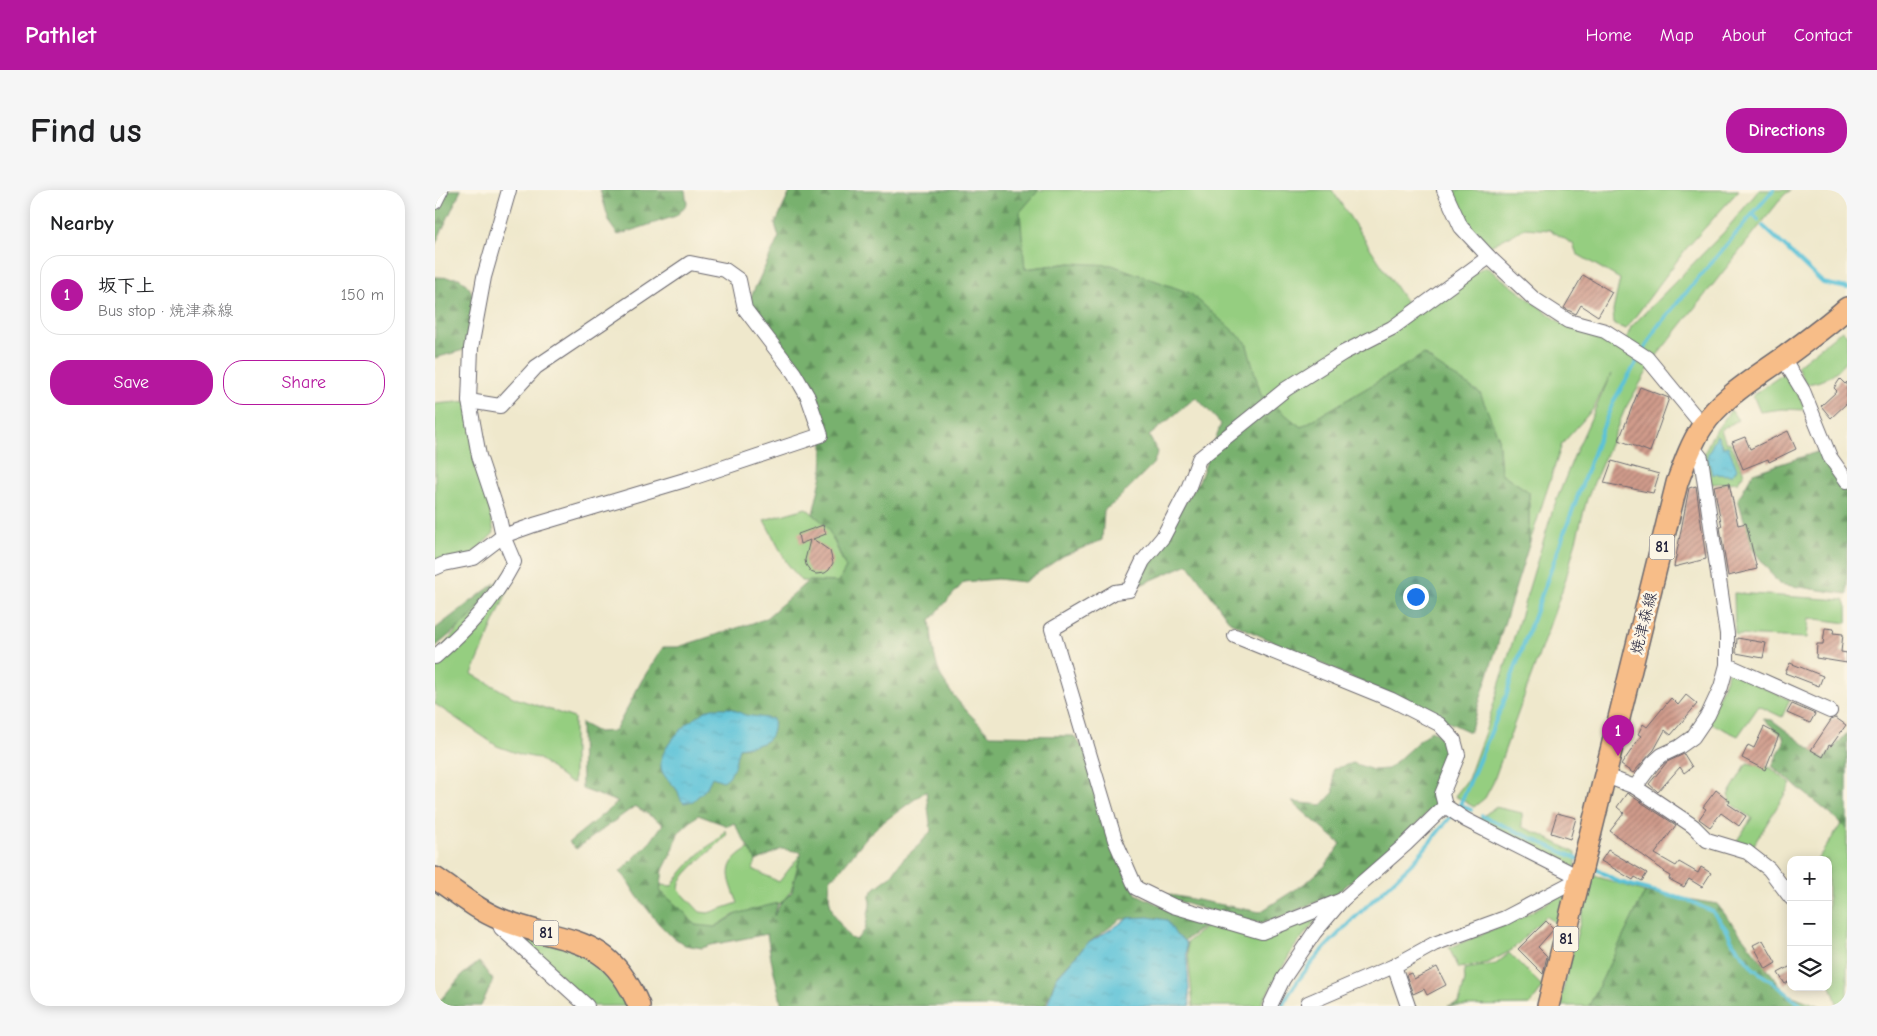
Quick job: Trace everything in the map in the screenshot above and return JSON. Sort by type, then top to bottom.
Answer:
[{"type":"main road","name":"焼津森線","points":[[1549,1006],[1677,483],[1684,463],[1703,426],[1734,393],[1754,376],[1783,358],[1827,326],[1847,308]]},
{"type":"main road","name":"81","points":[[435,878],[498,919],[577,941],[598,951],[623,976],[639,1006]]},
{"type":"street","points":[[435,202],[441,190]]},
{"type":"street","points":[[435,657],[457,638],[486,608],[503,583],[514,562],[503,536],[498,514],[479,456],[469,400],[471,348],[484,277],[509,190]]},
{"type":"street","points":[[1443,190],[1461,227],[1489,257],[1534,299],[1568,321],[1605,331],[1647,358],[1703,426]]},
{"type":"street","points":[[1342,900],[1262,932],[1173,906],[1136,888],[1115,840],[1052,629],[1115,592],[1129,590],[1143,561],[1163,537],[1188,489],[1199,459],[1213,446],[1286,390],[1343,353],[1392,328],[1489,257]]},
{"type":"street","points":[[435,568],[444,564],[474,558],[503,536],[695,477],[821,434],[808,397],[794,373],[745,309],[739,280],[725,270],[690,263],[536,367],[500,406],[469,400]]},
{"type":"street","points":[[1783,358],[1803,391],[1829,457],[1847,481]]},
{"type":"street","points":[[1635,787],[1653,763],[1662,755],[1693,738],[1708,715],[1721,687],[1727,665],[1727,634],[1701,458],[1693,446]]},
{"type":"street","points":[[1235,636],[1392,700],[1439,724],[1454,740],[1458,755],[1442,794],[1447,808],[1466,820],[1583,867]]},
{"type":"street","points":[[1727,665],[1830,712]]},
{"type":"street","points":[[1606,776],[1635,787],[1693,826],[1707,840],[1747,852],[1769,869],[1787,893]]},
{"type":"street","points":[[1269,1006],[1283,979],[1314,933],[1342,900],[1447,808]]},
{"type":"street","points":[[1308,1003],[1394,966],[1434,944],[1505,918],[1583,867]]},
{"type":"street","points":[[498,919],[501,928],[587,1006]]},
{"type":"street","points":[[1394,966],[1408,1006]]},
{"type":"green space","points":[[448,190],[461,190],[435,245],[435,209]]},
{"type":"green space","points":[[600,190],[685,190],[687,204],[676,216],[618,235],[610,224]]},
{"type":"green space","points":[[791,190],[1039,190],[1020,212],[1025,269],[1071,263],[1112,265],[1190,293],[1246,342],[1261,395],[1301,427],[1424,354],[1480,393],[1498,436],[1501,473],[1529,492],[1529,545],[1470,732],[1230,622],[1188,564],[1129,590],[1200,479],[1221,424],[1196,397],[1149,436],[1158,452],[1153,464],[1114,503],[1104,510],[1102,540],[1063,556],[1024,582],[997,579],[964,582],[930,620],[934,654],[940,674],[949,690],[962,706],[990,735],[1074,736],[1089,757],[1136,894],[1205,926],[1182,942],[1161,919],[1121,919],[1087,944],[1057,976],[1045,1006],[782,1006],[767,934],[702,948],[685,945],[670,935],[659,924],[620,872],[651,841],[663,824],[635,806],[576,849],[569,842],[618,802],[582,789],[581,723],[598,732],[615,731],[642,680],[663,647],[678,647],[765,619],[808,581],[838,582],[846,568],[829,531],[813,514],[822,475],[823,446],[821,435],[794,373],[745,309],[779,237],[775,224]],"holes":[[[926,791],[931,831],[903,859],[892,875],[875,888],[870,895],[865,930],[856,940],[850,938],[832,910],[829,896],[831,877],[837,874],[878,826]],[[698,815],[728,826],[734,823],[756,861],[782,849],[801,852],[792,892],[780,904],[774,916],[778,903],[739,913],[715,927],[695,925],[685,913],[660,891],[663,870],[673,850],[678,833]]]},
{"type":"green space","points":[[1034,190],[1332,190],[1413,313],[1485,266],[1565,326],[1602,337],[1622,350],[1631,327],[1724,232],[1759,190],[1791,190],[1784,195],[1655,358],[1625,409],[1587,499],[1565,582],[1493,783],[1485,798],[1474,807],[1455,796],[1468,779],[1486,729],[1553,509],[1574,456],[1611,374],[1593,409],[1562,444],[1529,545],[1529,492],[1501,473],[1498,436],[1436,364],[1425,354],[1301,427],[1071,263],[1025,269],[1017,207]]},
{"type":"green space","points":[[1452,190],[1739,190],[1685,250],[1626,329],[1614,325],[1613,311],[1620,279],[1577,254],[1573,244],[1550,230],[1525,228],[1488,247],[1467,221]]},
{"type":"green space","points":[[435,277],[459,278],[462,280],[473,295],[475,310],[471,348],[435,358]]},
{"type":"green space","points":[[1842,330],[1847,335],[1847,360],[1829,376],[1806,384],[1797,366]]},
{"type":"green space","points":[[1786,372],[1806,410],[1782,409],[1760,412],[1753,395]]},
{"type":"green space","points":[[469,401],[494,533],[471,555],[435,569],[435,404]]},
{"type":"green space","points":[[1731,410],[1738,420],[1721,430],[1726,443],[1730,442],[1744,473],[1738,482],[1711,484],[1703,456],[1712,436]]},
{"type":"green space","points":[[1823,450],[1847,484],[1847,594],[1779,584],[1752,548],[1738,499],[1753,473]]},
{"type":"green space","points":[[806,508],[827,526],[846,568],[838,582],[801,581],[787,563],[764,520]]},
{"type":"green space","points":[[523,555],[472,674],[515,698],[574,718],[574,783],[567,781],[538,758],[522,755],[497,746],[435,704],[435,656],[514,562]]},
{"type":"green space","points":[[495,583],[471,617],[435,647],[435,629]]},
{"type":"green space","points":[[1734,593],[1844,600],[1847,607],[1847,623],[1809,618],[1807,638],[1735,635]]},
{"type":"green space","points":[[1729,671],[1790,700],[1782,717],[1759,706],[1738,736],[1708,722]]},
{"type":"green space","points":[[1763,719],[1772,720],[1824,759],[1847,733],[1847,828],[1772,766],[1784,742],[1783,736]]},
{"type":"green space","points":[[1431,730],[1437,733],[1448,749],[1446,762],[1432,790],[1438,805],[1427,813],[1413,829],[1336,894],[1262,923],[1238,920],[1139,889],[1260,912],[1307,882],[1325,866],[1341,844],[1292,802],[1322,805],[1334,792],[1333,769],[1353,763],[1373,770],[1388,769]]},
{"type":"green space","points":[[1747,763],[1771,768],[1791,784],[1750,851],[1736,842],[1752,818],[1733,805],[1728,795]]},
{"type":"green space","points":[[1495,807],[1522,813],[1522,827],[1576,853],[1576,868],[1477,821]]},
{"type":"green space","points":[[1842,823],[1847,828],[1847,1006],[1838,1006],[1832,989],[1832,856],[1820,856]]},
{"type":"green space","points":[[725,830],[727,834],[722,840],[692,867],[680,883],[679,890],[700,912],[708,913],[738,903],[729,878],[729,871],[735,859],[752,847],[756,861],[753,869],[779,882],[801,854],[791,891],[781,903],[734,915],[713,928],[694,925],[684,912],[660,891],[661,885],[672,886],[687,866],[706,848],[719,839]]},
{"type":"green space","points":[[1592,875],[1645,892],[1589,1006],[1559,1006]]},
{"type":"green space","points":[[1568,891],[1560,926],[1546,916],[1512,950],[1488,963],[1459,968],[1449,948],[1522,917]]},
{"type":"green space","points":[[1645,892],[1717,904],[1787,994],[1821,1006],[1589,1006]]},
{"type":"green space","points":[[1319,916],[1293,949],[1260,1006],[1193,1006],[1187,942],[1208,925],[1262,932]]},
{"type":"green space","points":[[515,932],[574,947],[608,968],[629,1006],[592,1006]]},
{"type":"green space","points":[[1509,953],[1543,987],[1530,1005],[1448,1006],[1459,1003],[1465,980],[1464,969],[1496,964]]},
{"type":"green space","points":[[479,962],[493,980],[481,1006],[435,1006],[462,975]]},
{"type":"water","points":[[1717,435],[1723,447],[1728,446],[1737,469],[1732,475],[1712,474],[1707,456]]},
{"type":"water","points":[[712,708],[730,708],[745,715],[773,719],[772,734],[765,742],[739,748],[734,767],[727,779],[723,781],[712,777],[706,789],[693,801],[684,803],[677,790],[663,774],[661,767],[662,759],[665,750],[679,732],[696,717]]},
{"type":"water","points":[[1148,917],[1167,920],[1176,935],[1186,942],[1190,1006],[1047,1006],[1056,978],[1087,944],[1129,918]]},
{"type":"building","points":[[1583,275],[1612,292],[1598,316],[1581,305],[1576,314],[1564,308]]},
{"type":"building","points":[[1840,379],[1845,384],[1847,382],[1847,403],[1831,418],[1821,406],[1837,391],[1834,388]]},
{"type":"building","points":[[1640,387],[1669,398],[1650,452],[1619,440]]},
{"type":"building","points":[[1788,431],[1796,449],[1769,462],[1768,459],[1743,469],[1732,442],[1745,437],[1750,449]]},
{"type":"building","points":[[1612,461],[1659,474],[1653,493],[1604,483]]},
{"type":"building","points":[[1729,483],[1738,525],[1746,523],[1757,569],[1728,576],[1720,527],[1722,527],[1714,486]]},
{"type":"building","points":[[1696,486],[1706,559],[1674,567],[1689,488]]},
{"type":"building","points":[[823,525],[826,534],[813,539],[830,551],[833,563],[825,573],[816,574],[811,572],[805,560],[810,540],[800,544],[798,534]]},
{"type":"building","points":[[1825,628],[1834,629],[1833,633],[1843,634],[1841,652],[1847,653],[1847,663],[1816,658],[1817,644],[1823,644]]},
{"type":"building","points":[[1737,638],[1766,643],[1763,658],[1736,653]]},
{"type":"building","points":[[1790,663],[1823,676],[1819,686],[1785,673]]},
{"type":"building","points":[[1686,695],[1697,704],[1671,735],[1665,730],[1654,750],[1633,773],[1621,765],[1641,736],[1638,734],[1643,724],[1647,727],[1671,698],[1678,705]]},
{"type":"building","points":[[1792,704],[1815,714],[1810,723],[1787,713]]},
{"type":"building","points":[[1836,718],[1846,725],[1831,746],[1829,745],[1823,757],[1811,750],[1831,720]]},
{"type":"building","points":[[1764,727],[1779,735],[1765,770],[1742,758],[1748,745],[1754,748]]},
{"type":"building","points":[[1684,754],[1692,767],[1684,773],[1680,767],[1658,792],[1649,784],[1667,762]]},
{"type":"building","points":[[1716,790],[1730,801],[1728,804],[1746,816],[1739,826],[1721,813],[1710,827],[1699,819],[1706,809],[1703,807]]},
{"type":"building","points":[[1627,793],[1676,825],[1655,854],[1676,866],[1679,862],[1698,873],[1701,867],[1711,873],[1702,887],[1689,879],[1684,887],[1669,879],[1670,876],[1664,871],[1610,831],[1624,813],[1617,807]]},
{"type":"building","points":[[1557,813],[1576,818],[1570,839],[1551,833]]},
{"type":"building","points":[[1608,850],[1647,873],[1642,881],[1635,877],[1633,880],[1601,861]]},
{"type":"building","points":[[1546,921],[1554,929],[1538,947],[1547,956],[1543,974],[1518,949]]},
{"type":"building","points":[[1763,940],[1776,963],[1766,969],[1753,945]]},
{"type":"building","points":[[1437,967],[1446,985],[1427,995],[1424,989],[1413,994],[1406,975],[1411,973],[1414,979]]},
{"type":"building","points":[[1787,968],[1787,983],[1785,984],[1778,973]]},
{"type":"waterway","points":[[1643,352],[1657,327],[1773,190]]},
{"type":"waterway","points":[[1753,214],[1758,220]]},
{"type":"waterway","points":[[1763,226],[1823,283],[1847,288]]},
{"type":"waterway","points":[[1457,809],[1507,694],[1613,402],[1639,358]]},
{"type":"waterway","points":[[1460,805],[1471,810]]},
{"type":"waterway","points":[[1282,1006],[1294,986],[1325,948],[1413,862],[1452,815]]},
{"type":"waterway","points":[[1482,816],[1578,859]]},
{"type":"waterway","points":[[1591,866],[1619,882],[1690,901],[1713,912],[1726,929],[1733,943],[1754,969],[1802,1006]]},
{"type":"place","name":"坂下上","points":[[1618,756]]}]
